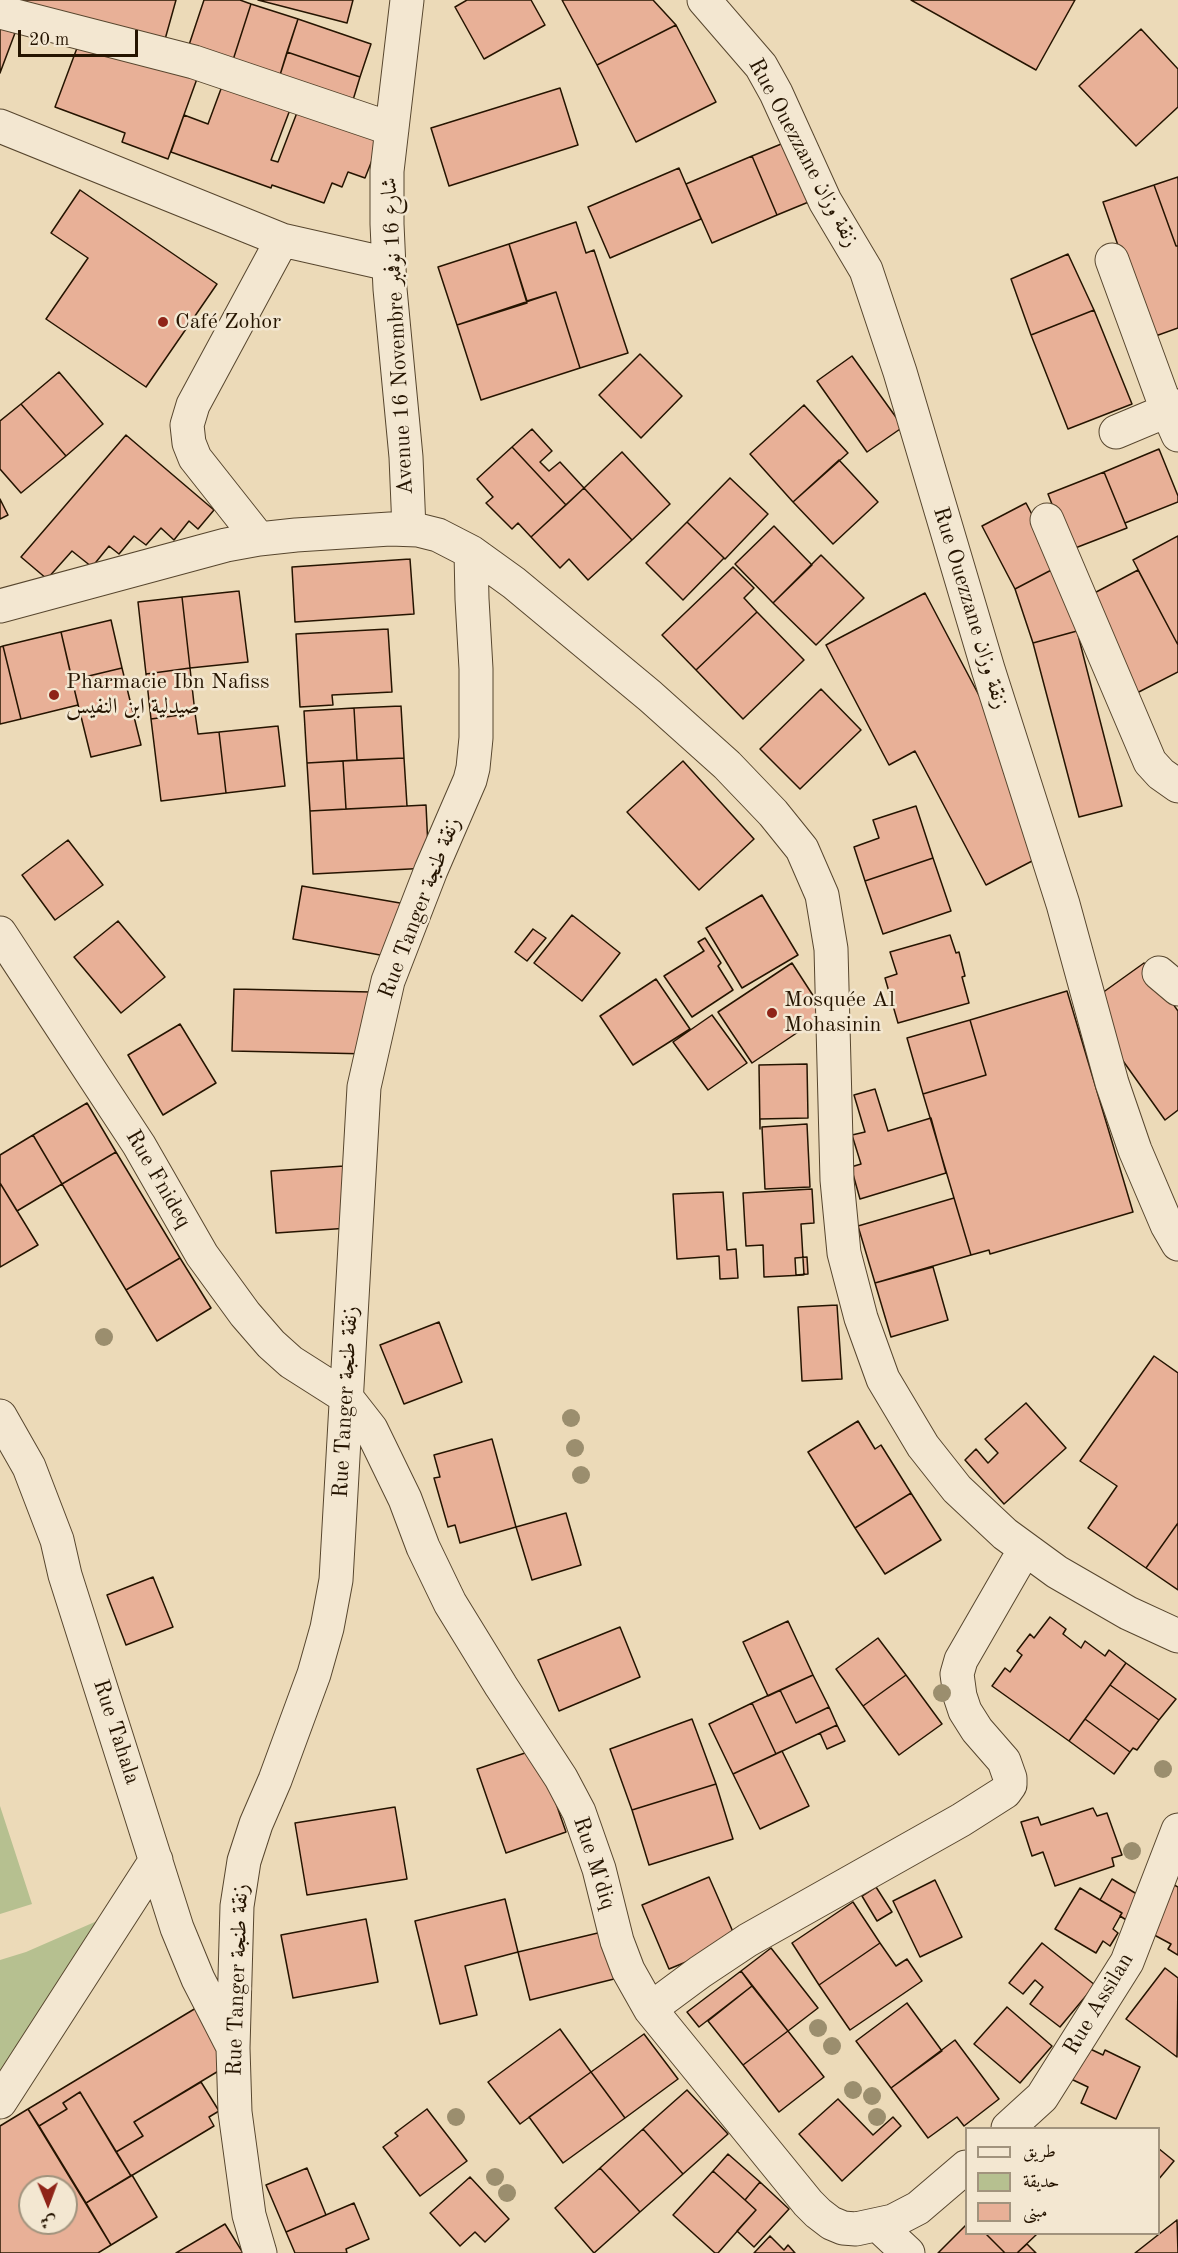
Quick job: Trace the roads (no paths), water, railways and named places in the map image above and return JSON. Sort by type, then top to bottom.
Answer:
[{"type":"street","name":"Avenue 16 Novembre شارع 16 نوفمبر","points":[[407,0],[387,171],[388,264],[400,384],[409,529]]},
{"type":"street","name":"Rue Ouezzane زنقة وزان","points":[[704,0],[761,66],[776,93],[825,201],[866,270],[900,372],[988,669],[1063,904],[1112,1083],[1135,1150],[1167,1225],[1178,1244]]},
{"type":"street","points":[[0,12],[194,62],[392,129]]},
{"type":"street","points":[[0,126],[282,240],[388,264]]},
{"type":"street","points":[[259,539],[199,465],[189,443],[188,425],[193,405],[282,240]]},
{"type":"street","points":[[1112,260],[1174,417],[1116,432]]},
{"type":"street","points":[[1047,520],[1149,762],[1178,786]]},
{"type":"street","points":[[0,606],[194,552],[259,539],[409,529],[438,535],[471,552],[514,583],[658,704],[727,765],[772,813],[802,849],[822,895],[831,950],[837,1180],[844,1253],[861,1318],[884,1379],[922,1446],[957,1489],[1005,1534],[1057,1572],[1128,1613],[1178,1636]]},
{"type":"street","name":"Rue Tanger زنقة طنجة","points":[[260,2253],[249,2215],[235,2112],[233,2048],[237,1906],[244,1862],[256,1824],[275,1780],[314,1674],[327,1628],[334,1590],[364,1087],[388,981],[431,870],[470,780],[474,761],[476,669],[471,552]]},
{"type":"street","name":"Rue Fnideq","points":[[0,933],[139,1145],[202,1256],[245,1314],[271,1344],[291,1362],[346,1397]]},
{"type":"street","name":"Rue M'diq","points":[[346,1397],[371,1429],[405,1499],[423,1547],[450,1603],[561,1778],[579,1812],[599,1869],[617,1941],[628,1970],[650,2009],[818,2213],[831,2223],[849,2229],[878,2225],[899,2218],[918,2208],[965,2168]]},
{"type":"street","name":"Rue Tahala","points":[[0,1416],[29,1467],[57,1540],[65,1575],[182,1938],[198,1979],[233,2048]]},
{"type":"street","points":[[650,2009],[748,1940],[962,1820],[1005,1792],[1010,1785],[1010,1778],[1004,1761],[965,1711],[957,1674],[961,1660],[1025,1549]]},
{"type":"street","name":"Rue Assilan","points":[[1009,2127],[1042,2097],[1126,1962],[1178,1830]]},
{"type":"street","points":[[0,2102],[156,1860]]},
{"type":"street","points":[[878,2225],[908,2253]]},
{"type":"place","name":"Café Zohor","points":[[163,322]]},
{"type":"place","name":"Pharmacie Ibn Nafiss صيدلية ابن النفيس","points":[[54,695]]},
{"type":"place","name":"Mosquée Al Mohasinin","points":[[772,1013]]}]
